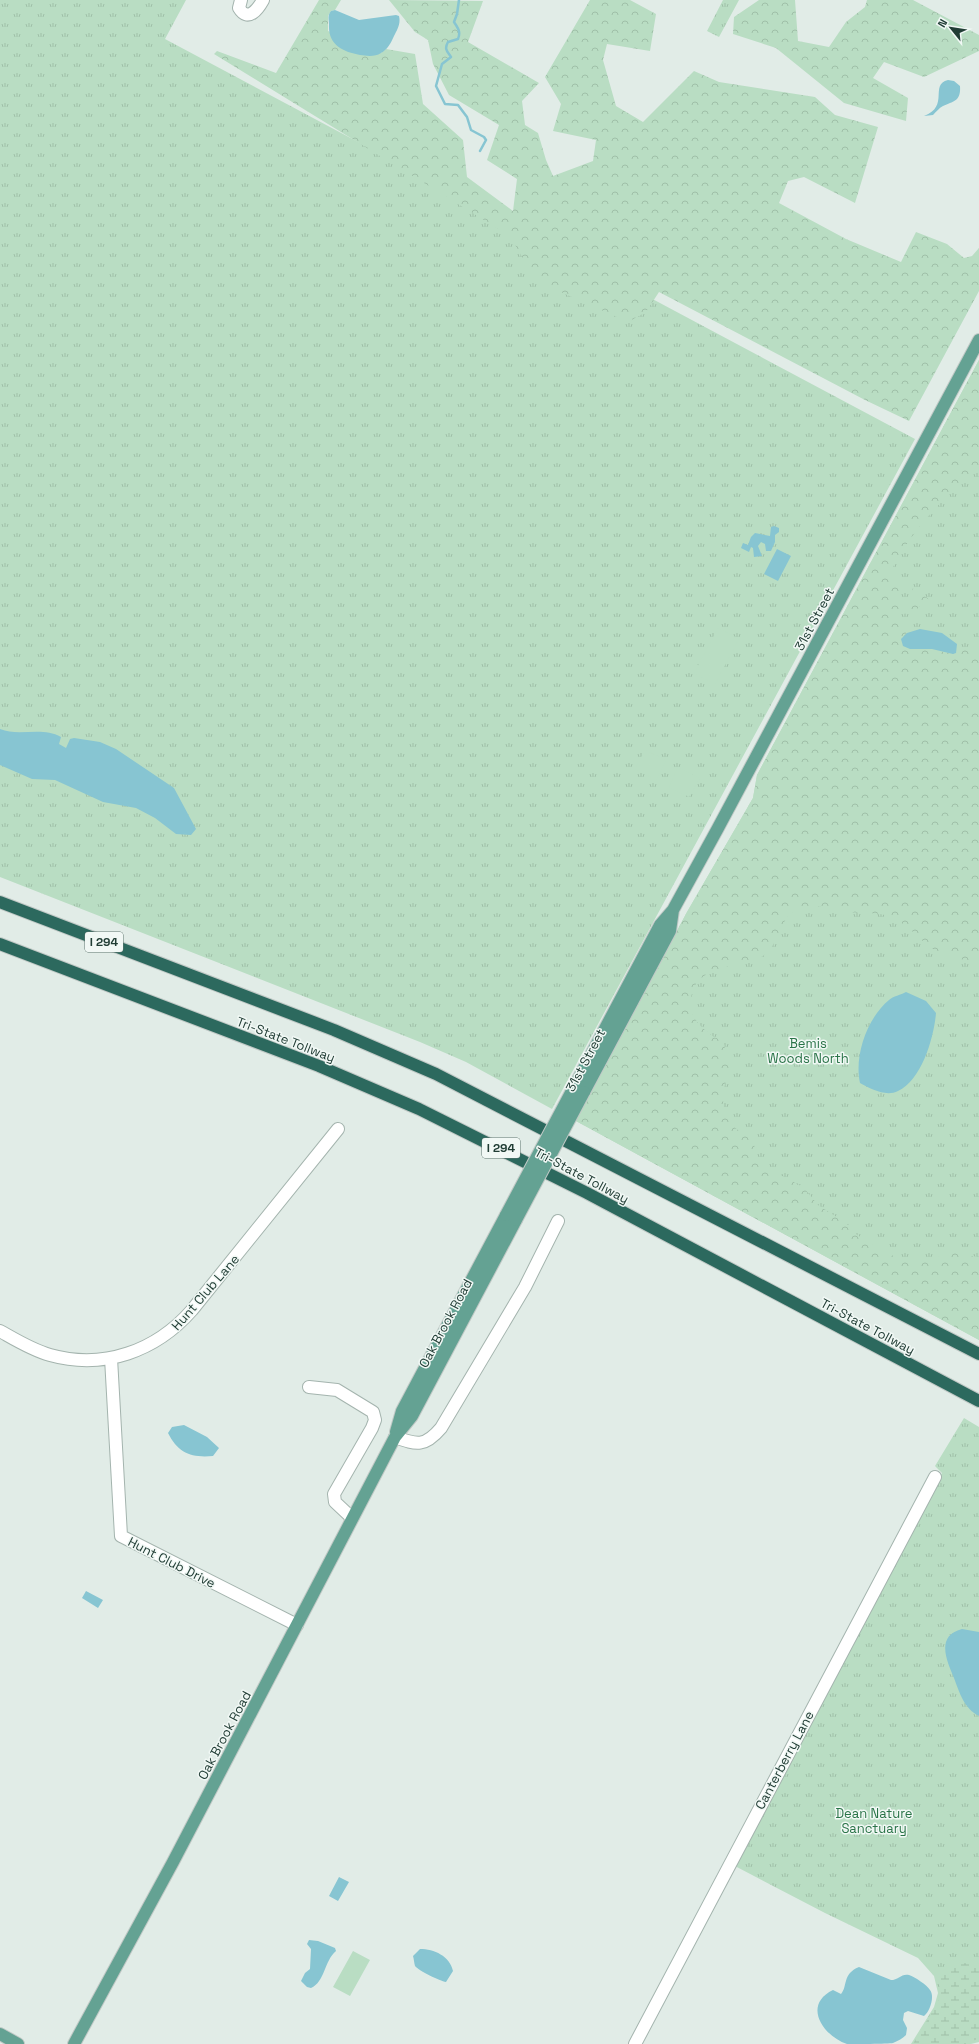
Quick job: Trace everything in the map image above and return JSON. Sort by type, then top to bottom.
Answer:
[{"type":"highway","name":"Tri-State Tollway","points":[[0,902],[334,1030],[436,1074],[979,1354]]},
{"type":"highway","name":"Tri-State Tollway","points":[[0,944],[319,1066],[420,1109],[573,1186],[979,1401]]},
{"type":"main road","name":"31st Street","points":[[511,1217],[579,1090],[660,925],[673,910],[979,340]]},
{"type":"main road","name":"Oak Brook Road","points":[[74,2044],[173,1862],[395,1437],[402,1411],[511,1217]]},
{"type":"main road","points":[[0,2034],[18,2044]]},
{"type":"street","points":[[241,0],[239,8],[244,14],[248,14],[256,12],[264,0]]},
{"type":"street","name":"Hunt Club Lane","points":[[0,1332],[49,1355],[74,1360],[111,1358],[150,1345],[182,1322],[264,1223],[338,1129]]},
{"type":"street","points":[[395,1437],[412,1443],[421,1443],[431,1438],[441,1428],[523,1290],[558,1221]]},
{"type":"street","name":"Hunt Club Drive","points":[[111,1358],[122,1536],[297,1625]]},
{"type":"street","points":[[309,1387],[337,1390],[373,1412],[375,1420],[372,1428],[334,1494],[335,1502],[352,1518]]},
{"type":"street","name":"Canterberry Lane","points":[[635,2044],[935,1477]]},
{"type":"green space","points":[[0,0],[186,0],[165,39],[915,439],[552,1109],[466,1062],[420,1042],[0,877]]},
{"type":"green space","points":[[319,0],[341,0],[335,10],[331,11],[328,16],[328,31],[381,53],[386,49],[415,54],[423,104],[463,140],[467,177],[513,211],[517,179],[487,160],[499,125],[449,95],[433,64],[428,40],[415,32],[389,0],[483,1],[468,42],[539,83],[522,101],[525,125],[538,133],[546,160],[553,176],[593,161],[596,140],[553,131],[561,104],[545,77],[590,0],[630,0],[656,14],[650,51],[607,44],[603,60],[616,106],[643,122],[694,71],[719,82],[815,97],[835,115],[878,127],[855,203],[804,177],[788,181],[779,203],[846,239],[901,262],[916,232],[947,244],[964,258],[972,256],[979,248],[979,291],[909,421],[865,400],[659,292],[646,312],[628,322],[536,281],[510,236],[214,54],[217,51],[276,73]]},
{"type":"green space","points":[[723,0],[739,0],[719,37],[707,31]]},
{"type":"green space","points":[[759,0],[795,0],[798,41],[829,47],[846,22],[865,7],[867,0],[913,0],[979,35],[979,51],[924,77],[884,62],[873,78],[908,98],[906,121],[844,103],[776,48],[733,34],[734,17]]},
{"type":"green space","name":"Bemis Woods North","points":[[979,360],[979,1340],[576,1121],[687,912],[753,798],[757,775]]},
{"type":"green space","points":[[979,360],[979,467],[939,504],[916,531],[896,561],[888,577],[908,586],[902,586],[895,597],[897,600],[907,602],[915,596],[912,588],[932,601],[926,598],[921,606],[912,612],[899,614],[899,620],[907,633],[903,636],[910,649],[932,649],[953,654],[958,649],[979,649],[979,964],[949,957],[939,953],[907,927],[890,916],[854,913],[809,906],[797,909],[790,914],[765,955],[757,959],[713,971],[704,976],[697,984],[692,994],[691,1007],[693,1016],[699,1024],[710,1034],[724,1043],[728,1057],[729,1070],[723,1092],[724,1108],[732,1125],[753,1142],[756,1162],[803,1187],[818,1205],[846,1223],[857,1235],[895,1257],[907,1262],[915,1262],[937,1258],[948,1250],[956,1248],[970,1256],[979,1257],[979,1340],[576,1121],[687,912],[753,798],[757,775]]},
{"type":"green space","points":[[718,628],[739,639],[715,684],[694,673]]},
{"type":"green space","points":[[645,750],[666,760],[656,780],[635,769]]},
{"type":"green space","points":[[678,767],[700,778],[689,797],[669,787]]},
{"type":"green space","name":"Dean Nature Sanctuary","points":[[964,1418],[979,1427],[979,2042],[971,2044],[911,2044],[934,2007],[938,1993],[934,1976],[918,1958],[825,1913],[733,1865],[923,1505],[942,1473],[935,1466]]},
{"type":"green space","points":[[353,1951],[370,1960],[350,1996],[333,1987]]},
{"type":"green space","points":[[957,1962],[979,1965],[979,2039],[960,2044],[913,2044],[939,2000],[940,1980],[947,1968]]},
{"type":"water","points":[[335,10],[359,20],[396,15],[399,16],[399,24],[390,44],[383,52],[371,56],[354,54],[342,49],[331,38],[329,32],[329,16],[331,11]]},
{"type":"water","points":[[948,80],[954,81],[960,86],[958,98],[939,109],[933,115],[924,116],[932,112],[936,107],[940,86]]},
{"type":"water","points":[[774,526],[779,528],[779,532],[775,535],[775,542],[771,551],[766,551],[765,544],[761,542],[758,546],[762,556],[754,557],[753,548],[751,547],[749,552],[741,548],[743,543],[748,545],[751,537],[755,533],[770,536],[771,527]]},
{"type":"water","points":[[777,549],[791,556],[778,581],[764,574]]},
{"type":"water","points":[[920,629],[942,633],[957,644],[956,653],[953,654],[932,649],[910,649],[903,646],[901,639],[907,633]]},
{"type":"water","points":[[0,729],[15,732],[46,732],[54,734],[61,737],[59,744],[66,748],[70,739],[74,738],[100,742],[116,749],[174,788],[196,829],[191,835],[176,834],[155,818],[136,808],[103,802],[55,780],[32,779],[0,765]]},
{"type":"water","points":[[906,992],[926,1001],[936,1013],[933,1034],[925,1057],[914,1078],[898,1091],[893,1093],[879,1092],[860,1083],[859,1061],[864,1038],[874,1017],[881,1008],[891,999]]},
{"type":"water","points":[[184,1425],[207,1437],[219,1448],[213,1456],[192,1455],[181,1450],[176,1445],[168,1433],[172,1427]]},
{"type":"water","points":[[86,1591],[103,1600],[98,1608],[82,1598]]},
{"type":"water","points":[[962,1629],[979,1632],[979,1716],[966,1705],[963,1700],[946,1657],[945,1650],[948,1637],[954,1632]]},
{"type":"water","points":[[339,1877],[349,1882],[338,1901],[329,1896]]},
{"type":"water","points":[[309,1940],[318,1941],[335,1948],[336,1951],[329,1960],[319,1981],[311,1988],[307,1987],[301,1981],[305,1973],[310,1969],[311,1949],[307,1944]]},
{"type":"water","points":[[420,1949],[431,1950],[441,1954],[449,1961],[453,1971],[446,1982],[430,1976],[415,1966],[413,1956]]},
{"type":"water","points":[[859,1967],[891,1980],[904,1975],[909,1975],[924,1984],[931,1993],[931,2004],[924,2016],[908,2011],[904,2013],[903,2020],[907,2028],[906,2035],[893,2043],[847,2044],[830,2034],[819,2020],[817,2012],[819,2004],[824,1996],[833,1990],[841,1994],[850,1973]]},
{"type":"waterway","points":[[459,0],[454,22],[459,30],[459,37],[458,39],[448,42],[446,46],[446,50],[451,57],[442,64],[436,86],[445,104],[458,105],[467,117],[471,130],[484,137],[486,140],[480,151]]}]
